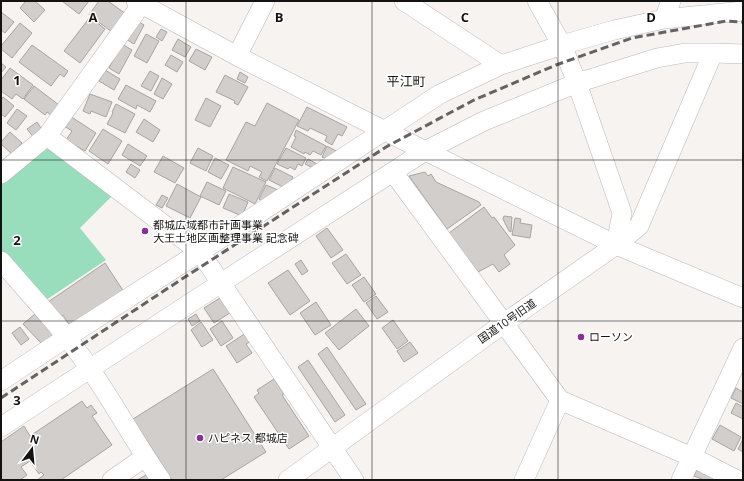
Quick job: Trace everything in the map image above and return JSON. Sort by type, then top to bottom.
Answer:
[{"type":"street","points":[[236,56],[265,1]]},
{"type":"street","points":[[404,1],[501,65]]},
{"type":"street","points":[[537,1],[562,45],[577,83],[622,213],[616,245]]},
{"type":"street","points":[[664,19],[671,1]]},
{"type":"street","points":[[1,174],[47,136],[138,3],[236,56],[384,131],[616,245],[743,298]]},
{"type":"street","points":[[1,381],[440,94],[501,65],[614,30],[664,19],[743,11]]},
{"type":"street","points":[[1,428],[221,282],[393,172],[424,150],[577,83],[657,58],[685,53],[713,52],[743,54]]},
{"type":"street","name":"国道10号旧道","points":[[288,480],[503,324],[616,245],[639,226],[713,52]]},
{"type":"street","points":[[47,136],[200,252],[354,480]]},
{"type":"street","points":[[393,172],[560,400],[692,458],[737,480]]},
{"type":"street","points":[[1,261],[67,337],[90,369],[161,480]]},
{"type":"street","points":[[681,480],[743,348]]},
{"type":"street","points":[[524,480],[560,400]]},
{"type":"street","points":[[112,480],[145,457]]},
{"type":"green space","points":[[46,145],[113,195],[80,228],[106,260],[43,302],[1,254],[1,182]]},
{"type":"building","points":[[26,1],[35,1],[45,10],[34,22],[20,8]]},
{"type":"building","points":[[62,1],[89,1],[79,14]]},
{"type":"building","points":[[99,1],[108,1],[126,14],[112,32],[89,15]]},
{"type":"building","points":[[1,12],[14,22],[5,33],[1,30]]},
{"type":"building","points":[[90,17],[105,29],[80,63],[64,51]]},
{"type":"building","points":[[136,20],[144,25],[134,44],[126,39]]},
{"type":"building","points":[[20,23],[32,33],[12,58],[1,49],[1,46]]},
{"type":"building","points":[[161,29],[167,32],[162,41],[156,37]]},
{"type":"building","points":[[146,34],[159,41],[147,63],[134,56]]},
{"type":"building","points":[[178,39],[191,47],[185,57],[172,50]]},
{"type":"building","points":[[122,44],[132,50],[119,74],[109,68]]},
{"type":"building","points":[[32,45],[68,71],[64,77],[60,74],[51,86],[19,62]]},
{"type":"building","points":[[196,49],[212,57],[205,70],[189,61]]},
{"type":"building","points":[[171,55],[183,62],[177,72],[165,65]]},
{"type":"building","points":[[1,63],[6,67],[1,73]]},
{"type":"building","points":[[10,68],[33,85],[23,99],[16,94],[12,99],[1,91],[1,80]]},
{"type":"building","points":[[105,70],[120,79],[114,90],[99,81]]},
{"type":"building","points":[[150,71],[159,76],[151,91],[141,86]]},
{"type":"building","points":[[240,72],[248,77],[245,83],[237,79]]},
{"type":"building","points":[[225,75],[248,87],[238,105],[234,103],[235,101],[216,92]]},
{"type":"building","points":[[162,78],[172,84],[163,99],[154,94]]},
{"type":"building","points":[[126,85],[156,101],[150,112],[137,105],[136,109],[118,99]]},
{"type":"building","points":[[34,86],[59,105],[51,115],[47,112],[45,115],[24,99]]},
{"type":"building","points":[[90,94],[112,102],[106,117],[91,111],[90,114],[83,111]]},
{"type":"building","points":[[3,97],[14,106],[5,117],[1,114],[1,100]]},
{"type":"building","points":[[206,98],[221,106],[210,127],[195,120]]},
{"type":"building","points":[[267,103],[299,120],[267,181],[259,177],[262,172],[250,166],[248,171],[226,160],[246,122],[255,126]]},
{"type":"building","points":[[116,104],[135,114],[125,133],[107,124]]},
{"type":"building","points":[[307,107],[347,127],[342,136],[338,134],[332,145],[325,141],[327,136],[310,128],[308,131],[297,126]]},
{"type":"building","points":[[17,109],[27,116],[16,130],[7,123]]},
{"type":"building","points":[[70,116],[96,133],[85,151],[66,140],[72,131],[64,126]]},
{"type":"building","points":[[144,119],[160,130],[153,142],[136,132]]},
{"type":"building","points":[[37,122],[43,131],[34,138],[27,129]]},
{"type":"building","points":[[103,129],[122,141],[108,164],[89,151]]},
{"type":"building","points":[[296,130],[326,146],[321,155],[313,151],[310,155],[305,152],[304,154],[291,147],[296,137],[294,136]]},
{"type":"building","points":[[10,132],[22,143],[12,154],[1,144]]},
{"type":"building","points":[[128,144],[147,156],[140,166],[122,155]]},
{"type":"building","points":[[327,146],[338,152],[327,159],[322,157]]},
{"type":"building","points":[[198,148],[213,156],[206,171],[190,163]]},
{"type":"building","points":[[286,148],[306,158],[302,166],[298,164],[295,170],[290,167],[288,169],[277,164]]},
{"type":"building","points":[[163,156],[184,168],[175,183],[154,172]]},
{"type":"building","points":[[215,158],[229,165],[221,179],[208,172]]},
{"type":"building","points":[[308,159],[317,164],[315,169],[305,164]]},
{"type":"building","points":[[131,164],[140,170],[135,178],[126,172]]},
{"type":"building","points":[[233,167],[266,182],[255,204],[223,188]]},
{"type":"building","points":[[275,168],[293,177],[287,189],[269,180]]},
{"type":"building","points":[[425,172],[428,176],[431,174],[436,182],[479,202],[481,205],[447,229],[409,176]]},
{"type":"building","points":[[207,182],[226,191],[219,205],[200,196]]},
{"type":"building","points":[[177,184],[201,197],[190,218],[166,206]]},
{"type":"building","points":[[266,185],[278,190],[264,202],[259,199]]},
{"type":"building","points":[[229,194],[248,202],[242,216],[223,208]]},
{"type":"building","points":[[162,195],[168,198],[162,208],[156,205]]},
{"type":"building","points":[[484,207],[492,218],[494,217],[515,245],[504,255],[510,264],[499,272],[493,264],[478,272],[449,233]]},
{"type":"building","points":[[504,216],[512,217],[511,232],[503,219]]},
{"type":"building","points":[[515,218],[521,219],[520,223],[532,225],[530,238],[512,235]]},
{"type":"building","points":[[327,228],[343,250],[331,258],[316,236]]},
{"type":"building","points":[[346,254],[361,275],[347,284],[332,263]]},
{"type":"building","points":[[301,260],[308,271],[302,275],[295,264]]},
{"type":"building","points":[[105,263],[124,292],[71,328],[63,315],[59,318],[48,302]]},
{"type":"building","points":[[288,270],[310,301],[290,315],[268,283]]},
{"type":"building","points":[[364,277],[376,294],[364,302],[352,285]]},
{"type":"building","points":[[376,296],[388,312],[377,319],[366,303]]},
{"type":"building","points":[[220,298],[230,313],[214,323],[204,308]]},
{"type":"building","points":[[316,302],[331,325],[315,335],[300,313]]},
{"type":"building","points":[[356,309],[369,326],[339,350],[325,333]]},
{"type":"building","points":[[35,314],[53,334],[42,344],[23,324]]},
{"type":"building","points":[[196,314],[200,321],[192,326],[188,319]]},
{"type":"building","points":[[393,320],[408,341],[397,349],[382,328]]},
{"type":"building","points":[[222,321],[233,338],[221,346],[210,329]]},
{"type":"building","points":[[201,322],[213,340],[202,347],[191,330]]},
{"type":"building","points":[[20,327],[29,339],[21,345],[12,333]]},
{"type":"building","points":[[246,333],[251,341],[246,344],[252,353],[237,363],[226,346]]},
{"type":"building","points":[[410,342],[418,353],[404,362],[397,351]]},
{"type":"building","points":[[327,347],[366,404],[356,410],[318,354]]},
{"type":"building","points":[[308,360],[345,415],[335,422],[298,367]]},
{"type":"building","points":[[213,369],[266,452],[221,480],[172,480],[133,419]]},
{"type":"building","points":[[274,379],[284,394],[282,395],[309,436],[289,449],[254,397],[259,393],[257,390]]},
{"type":"building","points":[[736,388],[743,392],[743,404],[731,398]]},
{"type":"building","points":[[82,401],[87,408],[91,405],[97,413],[92,416],[112,445],[61,480],[37,480],[44,475],[41,472],[39,474],[30,461],[21,467],[27,475],[20,480],[1,480],[1,442],[24,426],[30,436]]},
{"type":"building","points":[[736,403],[743,407],[743,419],[731,413]]},
{"type":"building","points":[[720,425],[741,437],[734,451],[712,439]]},
{"type":"building","points":[[743,439],[743,452],[738,449]]},
{"type":"building","points":[[697,469],[716,480],[704,480],[694,476]]},
{"type":"building","points":[[146,475],[149,480],[137,480]]},
{"type":"railway","points":[[1,398],[386,147],[474,100],[556,65],[632,38],[726,21],[743,22]]},
{"type":"place","name":"都城広域都市計画事業 大王土地区画整理事業 記念碑","points":[[145,231]]},
{"type":"place","name":"ローソン","points":[[581,337]]},
{"type":"place","name":"ハピネス 都城店","points":[[200,438]]},
{"type":"district","name":"平江町","points":[[406,81]]}]
